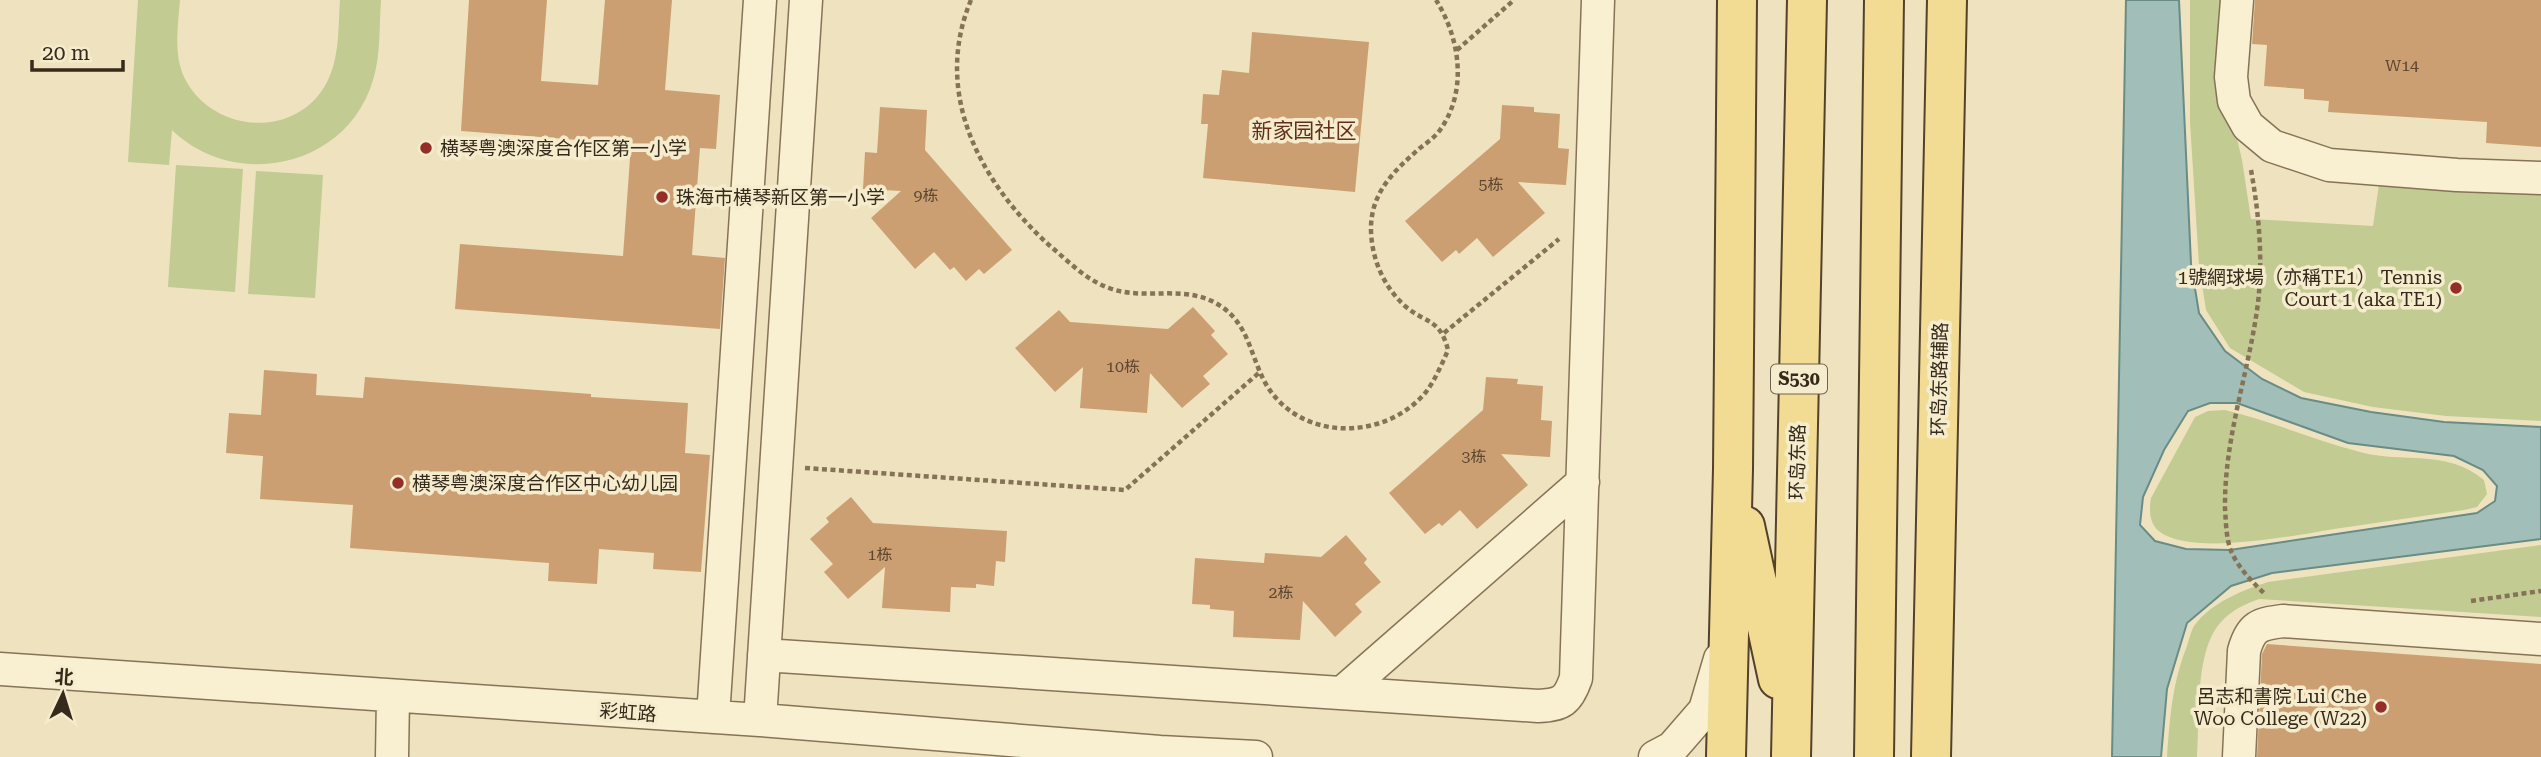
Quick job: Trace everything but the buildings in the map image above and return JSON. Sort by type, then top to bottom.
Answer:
[{"type":"main road","points":[[1726,757],[1733,469],[1737,0]]},
{"type":"main road","name":"环岛东路","points":[[1791,749],[1807,0]]},
{"type":"main road","points":[[1874,757],[1884,0]]},
{"type":"main road","name":"环岛东路辅路","points":[[1931,757],[1947,0]]},
{"type":"main road","points":[[1733,469],[1791,749]]},
{"type":"street","points":[[713,717],[760,0]]},
{"type":"street","points":[[760,720],[806,0]]},
{"type":"street","points":[[764,655],[1538,706],[1556,705],[1570,694],[1576,678],[1598,0]]},
{"type":"street","points":[[2237,0],[2231,77],[2234,101],[2248,126],[2272,146],[2329,164],[2445,174],[2541,177]]},
{"type":"street","points":[[1342,693],[1583,482]]},
{"type":"street","points":[[2239,757],[2244,651],[2253,629],[2265,624],[2305,622],[2541,639]]},
{"type":"street","points":[[1655,757],[1672,748],[1705,709],[1727,634]]},
{"type":"street","name":"彩虹路","points":[[0,669],[760,720],[1160,755],[1256,757]]},
{"type":"street","points":[[391,757],[393,697]]},
{"type":"path","points":[[971,0],[964,17],[957,50],[956,84],[962,118],[981,159],[1005,197],[1034,231],[1086,277],[1109,288],[1135,294],[1193,294],[1223,307],[1245,332],[1269,388],[1289,410],[1314,424],[1345,429],[1375,425],[1403,412],[1426,392],[1448,350],[1444,334],[1431,322],[1406,307],[1386,285],[1374,258],[1371,229],[1376,200],[1390,174],[1440,131],[1448,114],[1458,75],[1457,50],[1454,35],[1436,0]]},
{"type":"path","points":[[1457,50],[1514,0]]},
{"type":"path","points":[[2249,160],[2260,228],[2258,302],[2247,366],[2231,433],[2225,489],[2230,550],[2249,579]]},
{"type":"path","points":[[1444,334],[1560,237],[1590,240]]},
{"type":"path","points":[[776,467],[1125,490],[1261,371]]},
{"type":"path","points":[[2500,597],[2541,591]]},
{"type":"green space","points":[[138,0],[180,0],[178,50],[185,79],[198,97],[214,110],[234,119],[254,123],[275,121],[295,114],[312,102],[326,84],[334,64],[340,0],[381,0],[379,51],[373,80],[359,110],[339,134],[315,151],[286,161],[256,164],[226,160],[198,149],[172,130],[169,165],[128,162]]},
{"type":"green space","points":[[2190,0],[2228,0],[2228,100],[2242,160],[2251,219],[2373,226],[2379,184],[2541,183],[2541,421],[2446,416],[2373,407],[2304,392],[2230,348],[2206,310],[2199,265],[2190,122]]},
{"type":"green space","points":[[176,165],[243,169],[235,292],[168,287]]},
{"type":"green space","points":[[256,171],[323,175],[315,298],[248,294]]},
{"type":"green space","points":[[2225,410],[2360,452],[2424,458],[2454,464],[2484,480],[2487,494],[2477,507],[2464,510],[2248,542],[2197,543],[2176,539],[2160,532],[2152,521],[2151,498],[2195,417],[2208,411]]},
{"type":"green space","points":[[2541,545],[2541,617],[2259,599],[2239,608],[2222,621],[2213,633],[2207,649],[2200,686],[2197,757],[2167,757],[2175,687],[2192,630],[2209,610],[2228,598],[2268,582]]},
{"type":"water","points":[[2126,0],[2179,0],[2191,264],[2199,313],[2225,351],[2262,379],[2301,398],[2371,412],[2444,422],[2541,427],[2541,539],[2272,573],[2231,586],[2187,623],[2167,689],[2161,757],[2112,757]],"holes":[[[2210,403],[2237,403],[2348,443],[2454,456],[2483,470],[2497,486],[2495,501],[2477,513],[2230,550],[2186,549],[2155,541],[2140,525],[2143,497],[2164,450],[2188,411]]]},
{"type":"place","name":"横琴粤澳深度合作区第一小学","points":[[426,148]]},
{"type":"place","name":"珠海市横琴新区第一小学","points":[[662,197]]},
{"type":"place","name":"1號網球場（亦稱TE1） Tennis Court 1 (aka TE1)","points":[[2456,288]]},
{"type":"place","name":"横琴粤澳深度合作区中心幼儿园","points":[[398,483]]},
{"type":"place","name":"呂志和書院 Lui Che Woo College (W22)","points":[[2381,707]]},
{"type":"district","name":"新家园社区","points":[[1304,131]]}]
